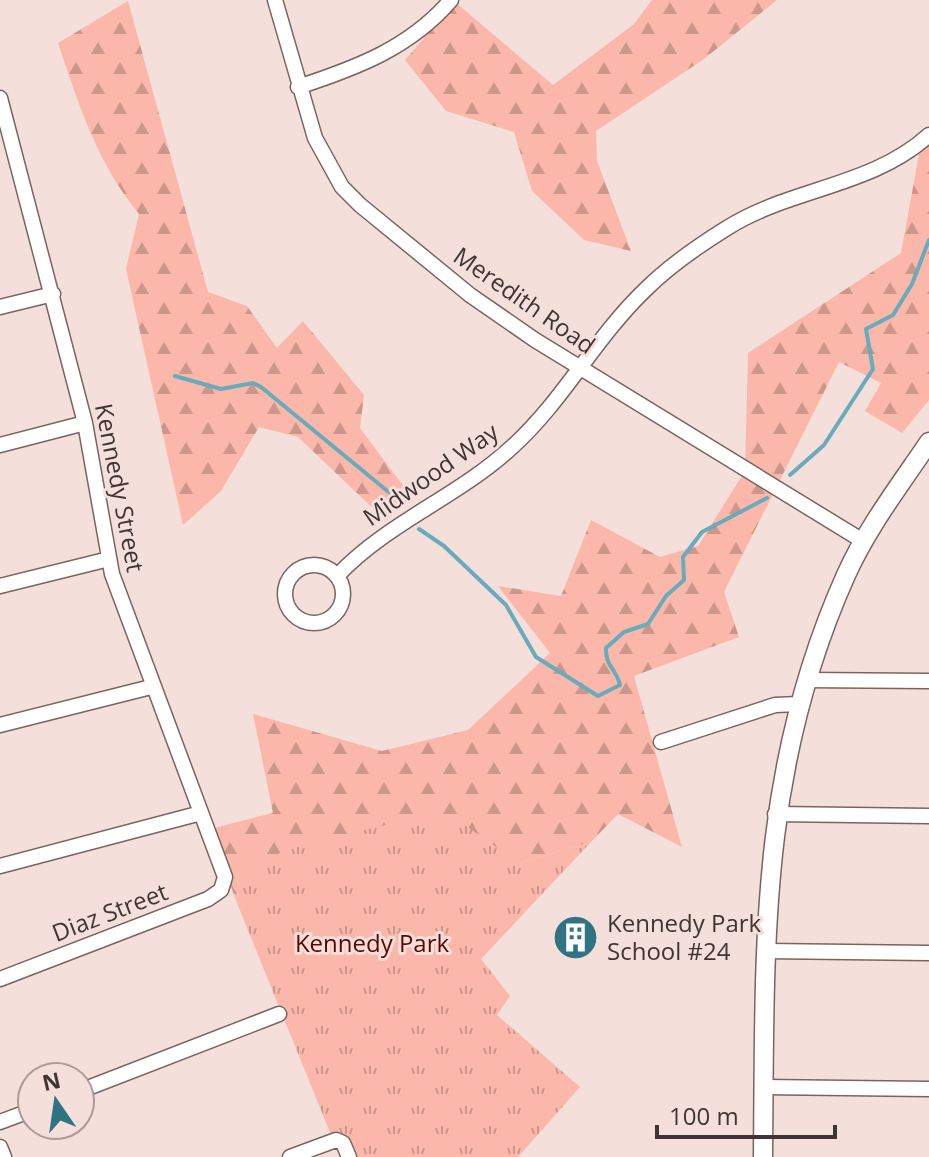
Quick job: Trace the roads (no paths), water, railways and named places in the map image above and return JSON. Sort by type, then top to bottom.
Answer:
[{"type":"street","name":"Meredith Road","points":[[275,0],[315,138],[342,187],[360,205],[470,295],[580,368],[863,541]]},
{"type":"street","points":[[298,87],[360,67],[397,47],[451,0]]},
{"type":"street","name":"Kennedy Street","points":[[0,98],[7,158],[53,294],[85,423],[109,559],[151,687],[225,877]]},
{"type":"street","name":"Midwood Way","points":[[337,576],[388,530],[474,478],[511,449],[547,412],[643,292],[706,241],[770,204],[862,175],[892,161],[929,135]]},
{"type":"street","points":[[0,307],[53,294]]},
{"type":"street","points":[[0,445],[85,423]]},
{"type":"street","points":[[763,1157],[766,951],[775,814],[799,704],[845,576],[863,541],[929,442]]},
{"type":"street","points":[[0,586],[109,559]]},
{"type":"street","points":[[313,565],[330,570],[337,576],[342,584],[342,604],[329,619],[310,623],[293,614],[285,596],[286,586],[296,571],[313,565]]},
{"type":"street","points":[[806,680],[929,681]]},
{"type":"street","points":[[0,725],[151,687]]},
{"type":"street","points":[[661,742],[775,705],[799,704]]},
{"type":"street","points":[[0,866],[201,813]]},
{"type":"street","points":[[775,814],[929,816]]},
{"type":"street","name":"Diaz Street","points":[[0,979],[208,899],[221,890],[225,877]]},
{"type":"street","points":[[766,951],[929,953]]},
{"type":"street","points":[[96,1085],[279,1014]]},
{"type":"street","points":[[763,1087],[929,1089]]},
{"type":"street","points":[[290,1157],[331,1140],[340,1141],[349,1157]]},
{"type":"street","points":[[0,1147],[4,1157]]},
{"type":"waterway","points":[[790,475],[824,445],[873,369],[866,329],[893,315],[912,284],[929,240]]},
{"type":"waterway","points":[[175,376],[221,389],[253,383],[261,387],[402,503]]},
{"type":"waterway","points":[[419,529],[444,546],[506,605],[536,657],[598,696],[620,685],[607,659],[606,648],[624,632],[648,624],[666,596],[684,580],[683,557],[702,532],[767,498]]},
{"type":"place","name":"Kennedy Park School #24","points":[[576,938]]},
{"type":"park label","name":"Kennedy Park","points":[[372,944]]}]
